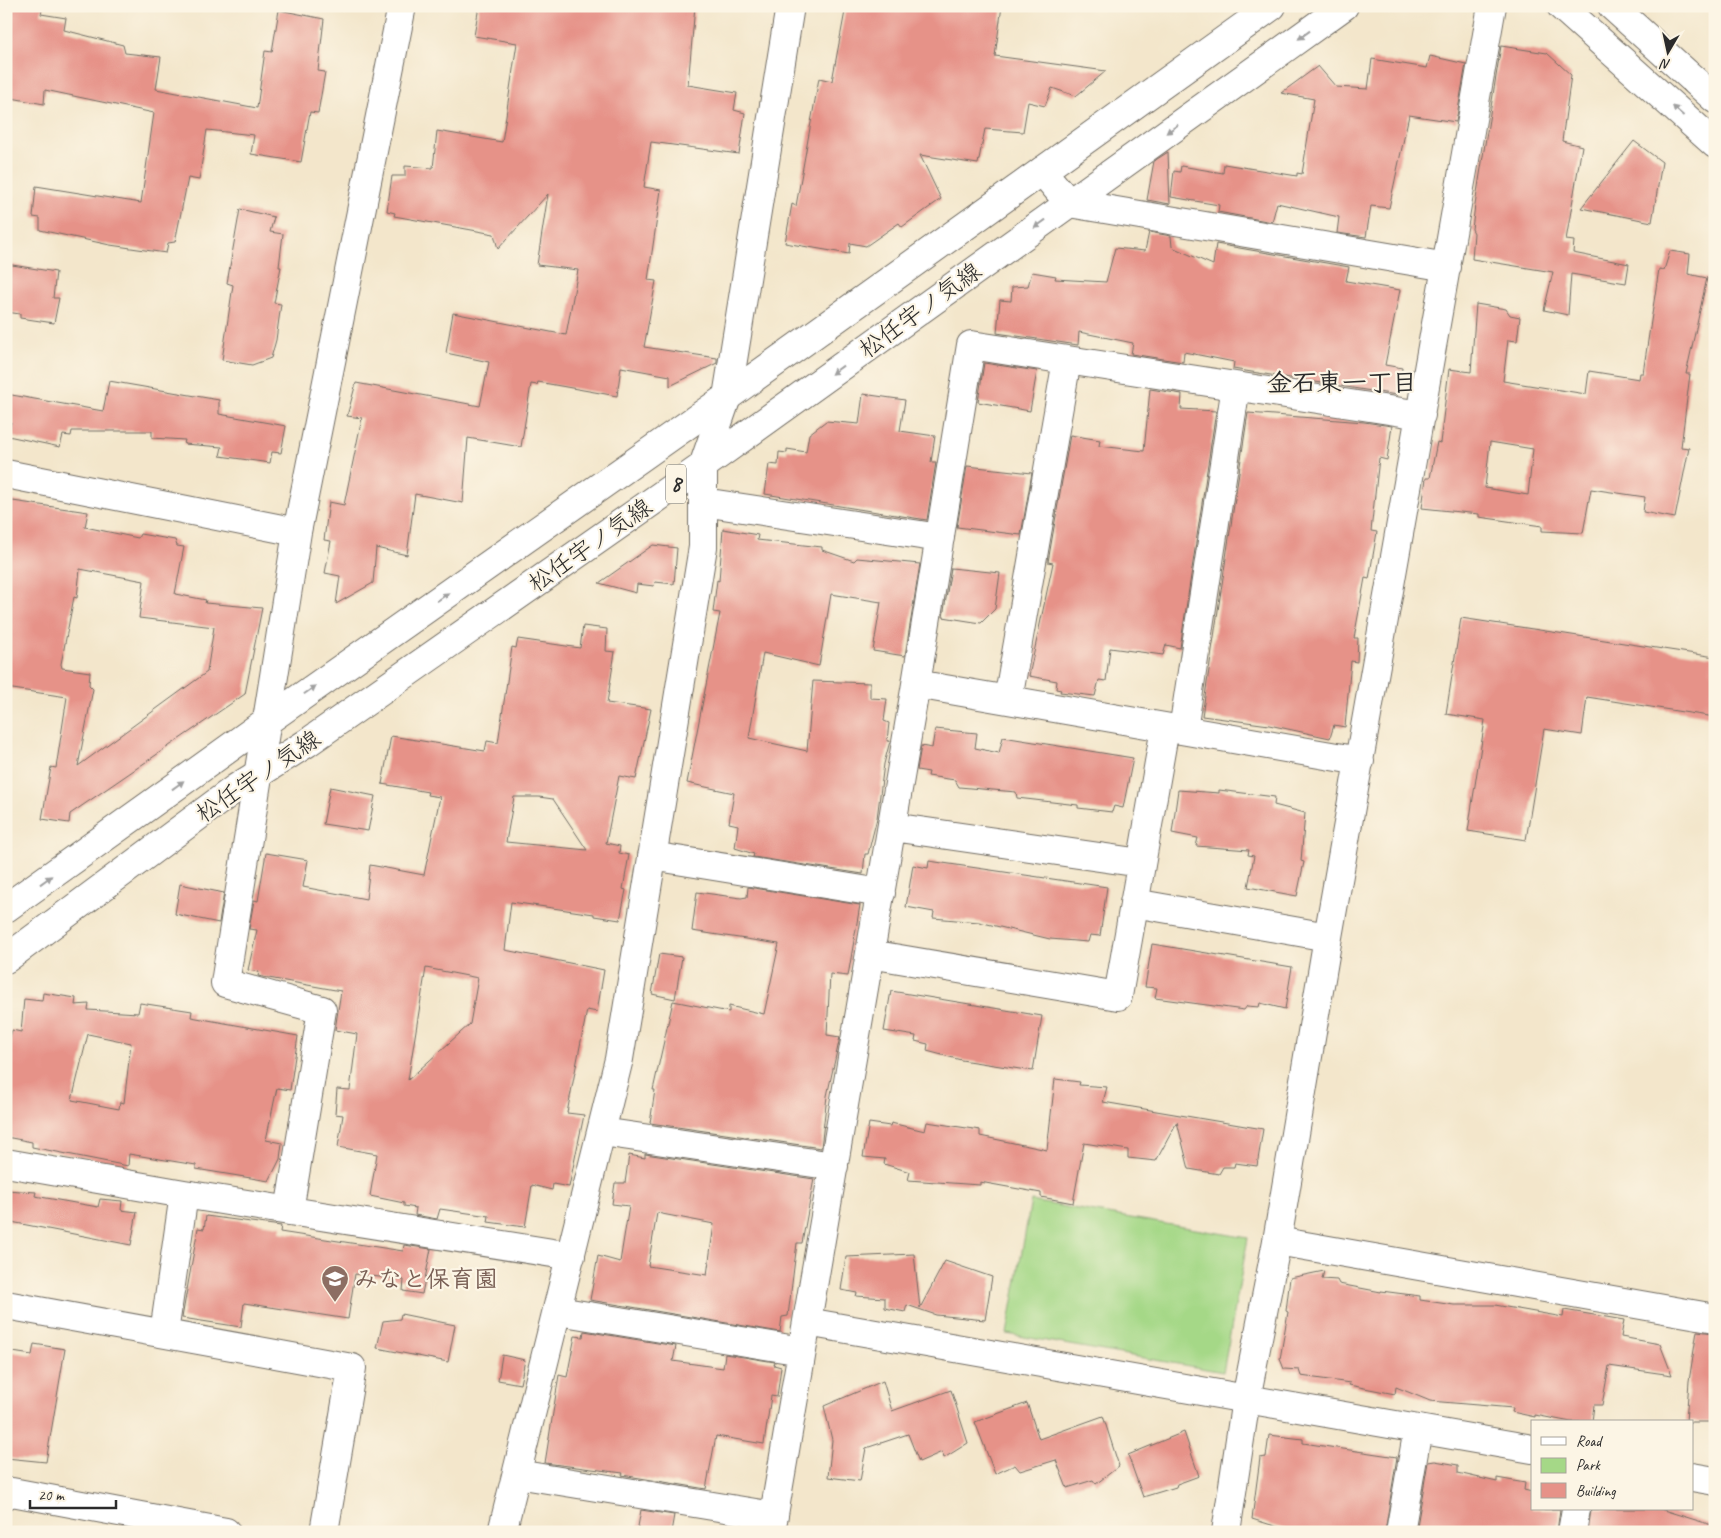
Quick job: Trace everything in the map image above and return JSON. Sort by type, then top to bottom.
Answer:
[{"type":"street","points":[[290,1211],[322,1010],[225,983],[256,775],[267,721],[296,532],[402,6]]},
{"type":"street","points":[[502,1532],[619,1059],[703,547],[703,466],[728,397],[790,6]]},
{"type":"street","name":"松任宇ノ気線","points":[[6,908],[267,721],[728,397],[1272,6]]},
{"type":"street","name":"松任宇ノ気線","points":[[6,959],[236,788],[315,737],[703,466],[1344,6]]},
{"type":"street","points":[[1226,1532],[1246,1399],[1277,1241],[1328,937],[1492,6]]},
{"type":"street","points":[[1561,6],[1715,144]]},
{"type":"street","points":[[1612,6],[1715,99]]},
{"type":"street","points":[[1042,171],[1069,203],[1447,267]]},
{"type":"street","points":[[517,1474],[772,1524],[881,893],[971,345],[1421,415]]},
{"type":"street","points":[[1008,700],[1067,360]]},
{"type":"street","points":[[870,954],[1118,996],[1141,863],[1174,729],[1236,386]]},
{"type":"street","points":[[6,474],[296,532]]},
{"type":"street","points":[[703,502],[940,538]]},
{"type":"street","points":[[916,684],[1360,761]]},
{"type":"street","points":[[892,827],[1141,863]]},
{"type":"street","points":[[652,856],[881,893]]},
{"type":"street","points":[[1134,903],[1328,937]]},
{"type":"street","points":[[602,1132],[834,1166]]},
{"type":"street","points":[[6,1163],[184,1194],[571,1256]]},
{"type":"street","points":[[164,1333],[184,1194]]},
{"type":"street","points":[[1277,1241],[1715,1318]]},
{"type":"street","points":[[6,1305],[352,1368],[324,1532]]},
{"type":"street","points":[[558,1311],[802,1351]]},
{"type":"street","points":[[807,1322],[1531,1449]]},
{"type":"street","points":[[1400,1532],[1418,1429]]},
{"type":"street","points":[[1694,1477],[1715,1481]]},
{"type":"street","points":[[6,1495],[12,1492],[226,1532]]},
{"type":"street","points":[[1572,1532],[1576,1510]]},
{"type":"green space","points":[[1031,1201],[1248,1238],[1223,1372],[1007,1334]]},
{"type":"building","points":[[6,6],[43,6],[41,14],[66,18],[64,30],[123,45],[125,53],[161,57],[156,89],[257,108],[265,51],[272,52],[279,10],[324,19],[318,71],[325,72],[318,113],[310,112],[301,162],[251,154],[254,135],[207,130],[199,180],[188,178],[175,242],[168,243],[166,253],[110,245],[40,230],[40,218],[33,217],[36,186],[141,203],[154,113],[45,90],[44,104],[6,97]]},
{"type":"building","points":[[479,6],[695,6],[688,85],[737,93],[734,110],[745,113],[739,154],[651,142],[644,187],[661,190],[648,280],[656,281],[644,347],[717,358],[717,363],[670,386],[670,376],[621,367],[617,396],[538,382],[537,385],[531,384],[521,447],[468,438],[463,503],[415,494],[407,555],[376,548],[373,583],[336,604],[340,576],[325,573],[331,541],[324,540],[329,502],[344,505],[362,418],[347,416],[356,383],[480,406],[489,362],[446,353],[453,313],[566,335],[578,270],[537,265],[548,194],[498,249],[494,234],[394,216],[395,213],[387,211],[392,176],[405,176],[405,166],[433,168],[437,131],[502,142],[517,43],[474,36]]},
{"type":"building","points":[[846,6],[1002,6],[995,56],[1106,71],[1076,96],[1052,88],[1045,106],[1028,102],[1023,132],[985,129],[978,164],[920,155],[941,199],[902,227],[899,223],[866,246],[850,243],[849,254],[785,243],[792,204],[796,206],[819,78],[832,81]]},
{"type":"building","points":[[1501,46],[1547,53],[1571,75],[1562,141],[1582,146],[1566,240],[1574,241],[1573,253],[1629,264],[1626,283],[1571,274],[1568,315],[1544,310],[1553,272],[1472,259],[1474,233],[1472,229],[1475,205]]},
{"type":"building","points":[[1430,56],[1466,64],[1456,122],[1409,115],[1389,208],[1371,206],[1366,237],[1337,233],[1339,217],[1277,203],[1272,222],[1218,212],[1219,205],[1171,197],[1174,171],[1180,172],[1181,166],[1223,173],[1224,164],[1297,176],[1297,173],[1302,174],[1314,99],[1281,93],[1318,66],[1336,87],[1368,89],[1372,59],[1427,68]]},
{"type":"building","points":[[1634,141],[1662,162],[1652,222],[1581,208]]},
{"type":"building","points":[[1168,152],[1170,204],[1147,200],[1154,161]]},
{"type":"building","points":[[240,209],[274,217],[270,232],[283,234],[279,267],[281,267],[274,303],[281,304],[276,340],[271,358],[252,365],[222,360],[233,285],[227,283]]},
{"type":"building","points":[[1149,232],[1171,236],[1172,247],[1213,265],[1216,244],[1349,267],[1346,281],[1400,290],[1385,365],[1402,368],[1400,393],[1397,395],[1233,369],[1234,362],[1184,352],[1183,362],[1131,354],[1133,343],[1079,332],[1078,345],[997,333],[1000,300],[1011,301],[1012,287],[1028,286],[1032,272],[1056,276],[1055,279],[1106,282],[1115,248],[1145,251]]},
{"type":"building","points":[[1670,251],[1690,254],[1688,274],[1707,278],[1686,374],[1690,374],[1681,447],[1689,448],[1675,518],[1643,512],[1645,497],[1591,489],[1583,533],[1542,531],[1542,526],[1479,517],[1479,514],[1422,508],[1426,478],[1430,478],[1437,442],[1440,443],[1449,369],[1471,372],[1476,304],[1506,309],[1510,315],[1520,317],[1517,341],[1508,340],[1503,381],[1586,394],[1589,371],[1639,379],[1640,373],[1643,373],[1659,269],[1664,270]],"holes":[[[1490,442],[1533,449],[1528,495],[1485,488]]]},
{"type":"building","points":[[6,264],[56,272],[53,298],[59,298],[54,323],[20,318],[20,314],[6,312]]},
{"type":"building","points":[[984,363],[1037,371],[1030,411],[978,402]]},
{"type":"building","points":[[109,381],[219,400],[219,414],[286,426],[281,453],[272,452],[270,463],[220,456],[222,447],[184,444],[185,440],[152,438],[152,431],[72,431],[71,436],[63,435],[60,447],[8,436],[11,422],[6,422],[6,394],[103,411]]},
{"type":"building","points":[[1150,389],[1182,394],[1181,409],[1216,411],[1180,648],[1166,645],[1163,655],[1110,648],[1106,681],[1099,680],[1095,696],[1060,692],[1061,690],[1056,689],[1057,681],[1029,676],[1053,563],[1048,562],[1070,435],[1100,440],[1099,446],[1144,451]]},
{"type":"building","points":[[863,394],[905,400],[900,431],[935,436],[931,462],[936,462],[927,520],[765,494],[769,464],[778,465],[779,452],[787,453],[787,449],[806,452],[809,434],[826,421],[859,424]]},
{"type":"building","points":[[1248,413],[1392,426],[1387,460],[1379,458],[1371,531],[1377,532],[1369,579],[1365,578],[1354,638],[1358,638],[1357,662],[1351,661],[1345,727],[1334,725],[1330,738],[1269,725],[1202,716]]},
{"type":"building","points":[[967,466],[1032,473],[1021,535],[957,527]]},
{"type":"building","points":[[6,500],[88,512],[85,527],[138,538],[140,534],[175,540],[177,546],[184,547],[175,594],[206,600],[205,603],[262,608],[245,694],[70,814],[69,823],[42,819],[51,767],[56,768],[67,697],[6,688]],"holes":[[[80,569],[144,581],[139,618],[214,627],[207,672],[78,766],[93,689],[89,685],[90,672],[62,668],[61,664],[74,597],[77,598]]]},
{"type":"building","points":[[723,529],[758,535],[757,540],[822,547],[822,550],[854,561],[857,558],[920,564],[905,656],[873,651],[881,602],[831,594],[819,666],[763,653],[749,738],[807,751],[813,681],[870,683],[870,698],[887,699],[884,721],[889,723],[887,741],[890,741],[884,764],[877,818],[868,854],[865,854],[863,874],[753,857],[754,854],[735,848],[738,825],[729,823],[734,793],[687,783],[720,613],[713,612],[717,580],[719,581]]},
{"type":"building","points":[[653,545],[677,548],[674,584],[655,582],[654,586],[637,584],[636,593],[599,583]]},
{"type":"building","points":[[951,568],[1000,573],[995,609],[981,623],[943,617]]},
{"type":"building","points":[[1461,618],[1715,657],[1715,717],[1587,697],[1582,735],[1544,729],[1526,840],[1468,831],[1485,720],[1446,714]]},
{"type":"building","points":[[583,626],[607,629],[606,651],[615,652],[607,703],[651,709],[636,779],[619,776],[606,843],[620,846],[619,853],[629,855],[623,889],[626,890],[620,920],[594,916],[594,914],[511,902],[505,950],[604,970],[597,1012],[587,1010],[567,1113],[584,1115],[569,1187],[553,1184],[552,1190],[532,1185],[525,1227],[488,1222],[489,1216],[440,1209],[437,1219],[415,1215],[416,1208],[404,1206],[404,1203],[370,1196],[377,1154],[338,1147],[343,1115],[335,1114],[337,1089],[350,1090],[357,1034],[335,1030],[341,991],[258,976],[259,972],[248,970],[257,930],[249,929],[254,900],[258,901],[266,853],[308,860],[303,887],[366,899],[370,865],[424,875],[440,797],[427,795],[428,792],[382,784],[391,736],[485,751],[487,741],[498,743],[512,647],[516,648],[518,639],[580,648]],"holes":[[[514,797],[553,799],[587,850],[506,842]],[[426,968],[478,978],[470,1024],[408,1080]]]},
{"type":"building","points":[[935,729],[977,733],[975,748],[999,753],[1003,737],[1133,758],[1123,808],[1114,806],[1112,812],[1078,808],[1078,805],[1017,798],[1016,792],[959,787],[955,780],[928,776],[929,772],[917,770],[921,746],[932,748]]},
{"type":"building","points":[[330,787],[375,796],[368,831],[323,824]]},
{"type":"building","points":[[1178,790],[1219,793],[1219,790],[1275,797],[1274,805],[1305,813],[1301,861],[1304,862],[1297,896],[1248,887],[1254,856],[1248,855],[1249,850],[1196,846],[1198,838],[1172,833]]},
{"type":"building","points":[[929,861],[1107,887],[1100,936],[1090,935],[1088,942],[1050,939],[979,922],[933,918],[934,912],[906,907],[913,865],[928,868]]},
{"type":"building","points":[[180,884],[224,893],[219,923],[175,914]]},
{"type":"building","points":[[748,887],[860,905],[848,976],[830,974],[827,1035],[840,1037],[827,1096],[821,1148],[650,1123],[655,1090],[653,1090],[673,1001],[729,1012],[729,1006],[764,1014],[779,944],[692,931],[697,892],[741,898],[747,897]]},
{"type":"building","points":[[1152,944],[1292,967],[1285,1009],[1260,1003],[1259,1007],[1247,1006],[1244,1010],[1155,998],[1157,988],[1145,987]]},
{"type":"building","points":[[659,954],[682,957],[675,999],[652,994]]},
{"type":"building","points":[[891,991],[1042,1016],[1033,1071],[961,1060],[927,1051],[928,1044],[915,1041],[916,1036],[884,1031]]},
{"type":"building","points":[[43,993],[76,998],[75,1005],[89,1004],[88,1010],[138,1013],[140,1003],[192,1011],[191,1017],[298,1036],[290,1090],[277,1088],[266,1140],[282,1143],[280,1159],[269,1181],[196,1169],[196,1165],[129,1154],[128,1166],[32,1147],[32,1142],[6,1137],[6,1050],[12,1030],[21,1032],[24,999],[42,1001]],"holes":[[[88,1034],[131,1043],[124,1103],[120,1102],[119,1109],[72,1100]]]},
{"type":"building","points":[[1055,1079],[1080,1082],[1079,1085],[1107,1087],[1103,1102],[1263,1129],[1257,1166],[1235,1163],[1234,1167],[1223,1167],[1219,1174],[1189,1169],[1177,1122],[1156,1161],[1128,1158],[1128,1150],[1084,1143],[1073,1203],[1041,1197],[1041,1193],[980,1182],[980,1185],[908,1180],[910,1172],[884,1164],[885,1159],[863,1157],[869,1123],[890,1126],[891,1123],[925,1131],[927,1122],[980,1130],[980,1136],[1047,1150]]},
{"type":"building","points":[[645,1154],[814,1179],[802,1243],[797,1243],[788,1316],[782,1317],[780,1332],[590,1300],[598,1256],[620,1262],[629,1206],[612,1204],[615,1183],[625,1183],[629,1155],[645,1158]],"holes":[[[657,1213],[714,1224],[707,1275],[648,1266]]]},
{"type":"building","points":[[6,1190],[36,1192],[35,1196],[98,1207],[100,1199],[122,1201],[121,1210],[137,1212],[131,1245],[6,1221]]},
{"type":"building","points":[[206,1216],[281,1226],[280,1232],[403,1251],[404,1245],[431,1249],[422,1294],[403,1291],[404,1280],[355,1274],[348,1319],[244,1303],[241,1327],[182,1318],[198,1228],[204,1229]]},
{"type":"building","points":[[914,1254],[920,1308],[945,1261],[992,1277],[985,1320],[936,1315],[907,1305],[905,1312],[885,1308],[885,1298],[856,1296],[857,1293],[841,1290],[846,1257]]},
{"type":"building","points":[[1324,1271],[1322,1279],[1337,1280],[1339,1284],[1381,1292],[1420,1296],[1420,1300],[1454,1305],[1495,1305],[1563,1317],[1564,1310],[1624,1320],[1621,1337],[1660,1344],[1672,1375],[1609,1366],[1602,1405],[1594,1405],[1592,1420],[1561,1420],[1535,1415],[1535,1417],[1512,1412],[1513,1408],[1430,1401],[1396,1387],[1395,1394],[1349,1385],[1350,1383],[1301,1376],[1299,1370],[1284,1369],[1280,1359],[1288,1312],[1286,1311],[1290,1278]]},
{"type":"building","points":[[401,1314],[455,1325],[448,1362],[377,1348],[383,1321],[400,1319]]},
{"type":"building","points":[[584,1331],[676,1346],[673,1361],[723,1368],[725,1354],[775,1362],[774,1365],[781,1367],[777,1397],[771,1396],[764,1444],[716,1436],[706,1489],[622,1475],[623,1473],[545,1463],[559,1375],[567,1377],[575,1336],[583,1337]]},
{"type":"building","points":[[1697,1331],[1715,1333],[1715,1422],[1686,1420],[1689,1381]]},
{"type":"building","points":[[34,1344],[65,1349],[46,1462],[6,1458],[6,1351],[32,1355]]},
{"type":"building","points":[[502,1355],[525,1360],[520,1384],[498,1380]]},
{"type":"building","points":[[883,1381],[892,1411],[951,1390],[968,1443],[944,1458],[942,1452],[919,1462],[908,1434],[866,1448],[860,1481],[828,1477],[832,1440],[824,1406]]},
{"type":"building","points":[[1027,1403],[1039,1439],[1103,1416],[1119,1466],[1096,1484],[1093,1480],[1067,1488],[1056,1460],[1020,1471],[1015,1465],[995,1474],[975,1422]]},
{"type":"building","points":[[1184,1432],[1199,1476],[1177,1484],[1176,1487],[1143,1497],[1128,1455]]},
{"type":"building","points":[[1269,1435],[1303,1439],[1303,1443],[1397,1457],[1385,1532],[1294,1532],[1252,1519],[1260,1458],[1266,1457]]},
{"type":"building","points":[[1435,1461],[1458,1465],[1458,1473],[1497,1482],[1497,1478],[1525,1483],[1524,1490],[1531,1492],[1531,1510],[1560,1510],[1557,1532],[1416,1532],[1428,1462]]},
{"type":"building","points":[[641,1510],[674,1515],[671,1532],[637,1532]]},
{"type":"building","points":[[1591,1510],[1663,1510],[1715,1526],[1714,1532],[1588,1532]]},
{"type":"place","name":"みなと保育園","points":[[335,1303]]},
{"type":"district","name":"金石東一丁目","points":[[1342,383]]}]
